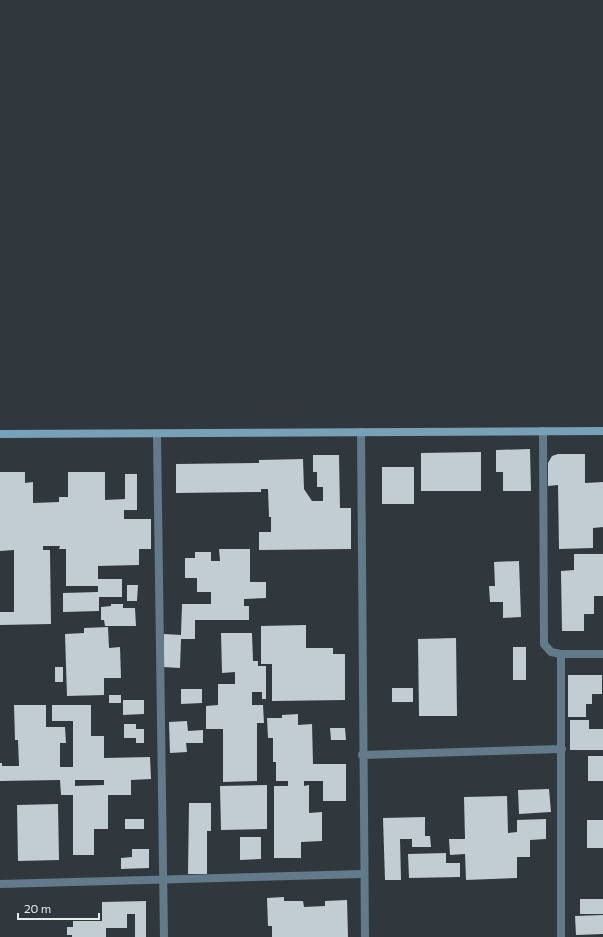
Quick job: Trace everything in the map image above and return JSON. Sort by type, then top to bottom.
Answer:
[{"type":"street","points":[[543,431],[544,644],[550,652],[561,654],[603,654]]},
{"type":"street","points":[[0,434],[603,431]]},
{"type":"street","points":[[361,432],[362,755],[365,937]]},
{"type":"street","points":[[157,434],[164,937]]},
{"type":"street","points":[[561,654],[562,937]]},
{"type":"street","points":[[362,755],[562,749]]},
{"type":"street","points":[[0,884],[363,874]]},
{"type":"building","points":[[530,449],[531,491],[503,491],[503,472],[496,472],[496,450]]},
{"type":"building","points":[[481,452],[481,491],[421,491],[421,453]]},
{"type":"building","points":[[558,454],[585,454],[585,483],[603,482],[603,527],[593,528],[593,548],[559,549],[558,485],[548,486],[548,463],[552,456]]},
{"type":"building","points":[[313,455],[339,455],[340,508],[351,508],[351,549],[259,550],[259,532],[271,532],[268,489],[261,489],[261,492],[176,493],[176,464],[259,463],[259,460],[303,459],[304,489],[312,501],[323,501],[323,487],[317,487],[317,472],[313,472]]},
{"type":"building","points":[[382,467],[414,467],[414,504],[382,504]]},
{"type":"building","points":[[0,472],[25,472],[25,483],[33,482],[33,503],[59,502],[59,497],[68,497],[68,472],[105,472],[105,500],[125,499],[125,474],[137,474],[137,510],[124,510],[124,519],[151,519],[151,549],[139,549],[139,565],[98,566],[98,579],[122,579],[122,597],[99,597],[99,611],[63,612],[63,593],[98,592],[98,586],[66,586],[66,549],[59,549],[60,546],[43,546],[43,550],[50,550],[51,624],[0,625],[0,612],[14,612],[14,550],[0,551]]},
{"type":"building","points":[[219,549],[250,549],[250,582],[266,582],[266,598],[244,599],[244,606],[249,606],[249,620],[195,620],[195,639],[181,639],[180,668],[163,667],[164,634],[181,635],[182,604],[211,604],[211,592],[197,592],[197,578],[185,578],[185,558],[195,558],[195,552],[211,552],[211,561],[220,561]]},
{"type":"building","points":[[574,554],[603,554],[603,596],[594,596],[594,614],[584,614],[584,631],[562,631],[561,571],[574,570]]},
{"type":"building","points":[[519,561],[521,617],[503,618],[503,602],[490,602],[489,586],[495,586],[494,562]]},
{"type":"building","points":[[127,585],[138,585],[137,601],[127,601]]},
{"type":"building","points":[[111,604],[123,604],[123,608],[135,608],[136,626],[105,626],[104,620],[101,620],[101,607],[111,606]]},
{"type":"building","points":[[306,625],[306,648],[333,648],[333,654],[345,654],[345,700],[272,701],[272,664],[261,664],[261,626]]},
{"type":"building","points":[[108,627],[109,648],[120,647],[121,678],[104,678],[104,695],[67,696],[65,634],[84,633],[84,628]]},
{"type":"building","points":[[221,633],[252,633],[253,661],[258,661],[258,666],[266,666],[266,699],[262,699],[262,692],[252,692],[252,705],[263,705],[264,723],[257,723],[257,781],[223,782],[223,729],[206,729],[206,706],[218,705],[218,684],[235,684],[235,672],[222,673]]},
{"type":"building","points":[[456,638],[457,716],[419,716],[418,639]]},
{"type":"building","points":[[513,647],[526,647],[526,680],[513,680]]},
{"type":"building","points":[[55,667],[63,667],[63,682],[55,682]]},
{"type":"building","points":[[568,675],[602,675],[602,694],[592,694],[592,704],[586,704],[586,717],[568,717]]},
{"type":"building","points":[[392,688],[413,688],[413,702],[392,702]]},
{"type":"building","points":[[181,689],[202,689],[202,703],[181,704]]},
{"type":"building","points":[[109,695],[121,695],[121,703],[109,703]]},
{"type":"building","points":[[123,700],[144,700],[144,714],[123,715]]},
{"type":"building","points":[[14,705],[46,705],[46,727],[65,727],[66,743],[60,743],[60,767],[73,767],[73,721],[52,721],[52,705],[91,705],[91,736],[104,736],[104,758],[150,757],[151,779],[131,780],[131,795],[108,795],[108,829],[94,829],[94,855],[73,855],[73,795],[61,795],[60,780],[0,781],[0,763],[2,763],[2,766],[19,766],[18,740],[15,740]],"holes":[[[75,780],[104,780],[104,785],[75,786]]]},
{"type":"building","points":[[298,714],[298,725],[312,724],[313,764],[346,764],[346,801],[323,801],[323,781],[304,781],[304,786],[309,785],[309,813],[322,812],[322,841],[301,842],[301,858],[274,858],[274,786],[288,786],[288,781],[276,781],[276,762],[273,762],[273,738],[268,738],[267,718],[282,718],[282,715]]},
{"type":"building","points":[[570,720],[589,720],[589,729],[603,729],[603,750],[570,750]]},
{"type":"building","points":[[187,721],[188,731],[203,730],[203,743],[186,743],[187,752],[170,753],[169,722]]},
{"type":"building","points":[[124,724],[136,724],[136,729],[144,729],[144,743],[136,743],[136,738],[124,738]]},
{"type":"building","points":[[330,728],[345,728],[346,740],[331,740]]},
{"type":"building","points":[[588,756],[603,756],[603,781],[588,781]]},
{"type":"building","points":[[267,785],[267,829],[221,830],[220,786]]},
{"type":"building","points":[[549,789],[551,812],[519,814],[518,790]]},
{"type":"building","points":[[507,796],[508,833],[517,832],[517,820],[546,819],[546,839],[530,840],[530,857],[517,857],[517,878],[466,880],[465,854],[450,855],[449,839],[465,839],[464,797]]},
{"type":"building","points":[[189,803],[211,803],[211,831],[207,831],[207,874],[188,874]]},
{"type":"building","points":[[58,804],[59,860],[18,861],[17,805]]},
{"type":"building","points":[[425,817],[425,836],[430,836],[431,847],[412,847],[412,839],[400,839],[401,880],[385,880],[383,818]]},
{"type":"building","points":[[125,819],[144,819],[144,829],[125,829]]},
{"type":"building","points":[[587,820],[603,820],[603,848],[587,848]]},
{"type":"building","points":[[240,837],[261,837],[261,859],[240,860]]},
{"type":"building","points":[[132,849],[149,849],[149,868],[121,869],[121,858],[132,857]]},
{"type":"building","points":[[446,853],[446,863],[460,863],[460,877],[409,878],[408,854]]},
{"type":"building","points":[[284,897],[284,901],[303,901],[304,907],[325,906],[325,901],[347,900],[348,937],[272,937],[272,926],[268,926],[267,898]]},
{"type":"building","points":[[580,899],[603,899],[603,914],[580,914]]},
{"type":"building","points":[[146,901],[146,937],[135,937],[135,914],[127,914],[127,928],[106,928],[106,937],[72,937],[72,935],[67,935],[67,927],[73,927],[73,921],[102,921],[102,902]]},
{"type":"building","points":[[603,915],[603,934],[576,935],[575,916]]}]
